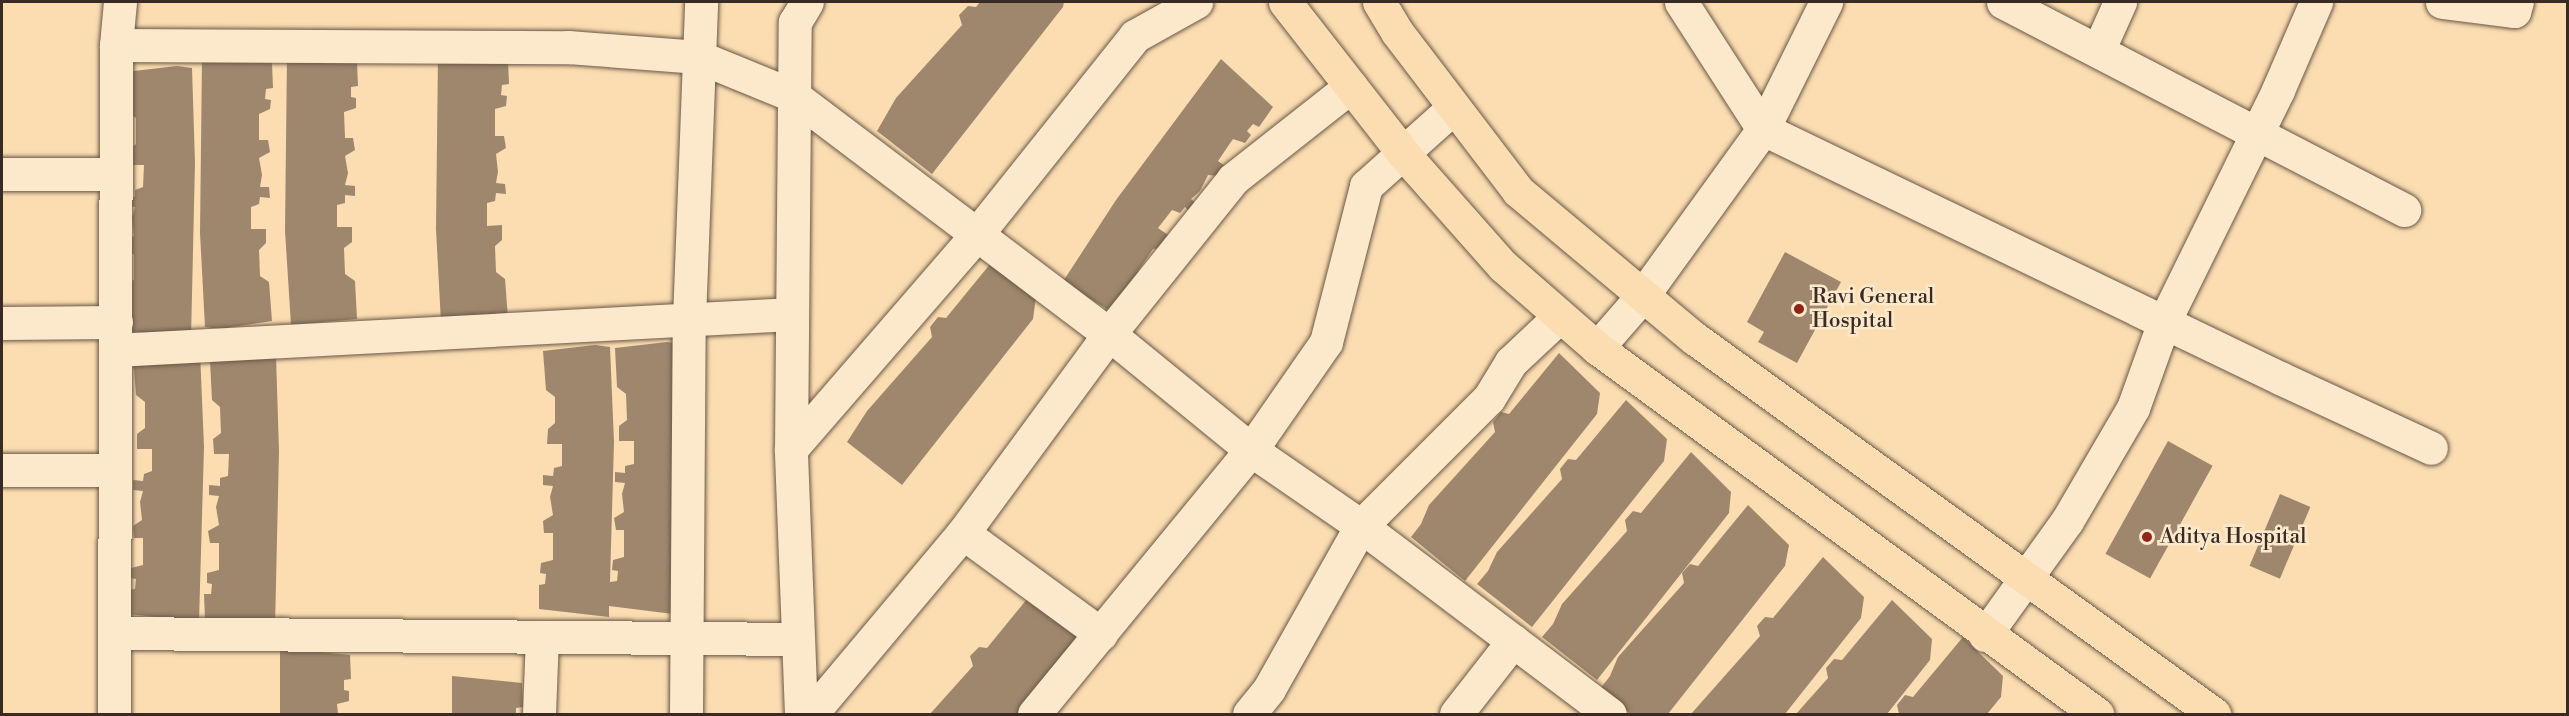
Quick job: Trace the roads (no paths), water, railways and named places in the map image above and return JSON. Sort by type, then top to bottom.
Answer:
[{"type":"main road","points":[[1285,2],[1402,152],[1503,266],[1560,316],[1597,348],[1985,635],[2097,714]]},
{"type":"main road","points":[[1379,2],[1397,32],[1518,191],[1694,338],[2214,714]]},
{"type":"street","points":[[114,714],[116,45],[120,2]]},
{"type":"street","points":[[686,714],[689,319],[701,2]]},
{"type":"street","points":[[801,714],[791,449],[792,314],[795,22],[807,2]]},
{"type":"street","points":[[791,449],[977,234],[1135,36],[1196,2]]},
{"type":"street","points":[[1681,2],[1763,129],[2431,448]]},
{"type":"street","points":[[1597,348],[1643,295],[1763,129],[1826,2]]},
{"type":"street","points":[[2003,2],[2404,210]]},
{"type":"street","points":[[2098,51],[2120,2]]},
{"type":"street","points":[[1985,635],[2067,521],[2133,408],[2164,322],[2257,134],[2316,2]]},
{"type":"street","points":[[2442,2],[2514,11],[2517,2]]},
{"type":"street","points":[[116,45],[568,47],[699,57],[795,96],[1109,334],[1251,450],[1361,526],[1610,714]]},
{"type":"street","points":[[811,714],[963,533],[1109,334],[1233,179],[1351,86]]},
{"type":"street","points":[[1034,714],[1251,450],[1326,342],[1366,186],[1454,107]]},
{"type":"street","points":[[2,174],[116,174]]},
{"type":"street","points":[[2,323],[115,336],[792,314]]},
{"type":"street","points":[[1249,714],[1269,689],[1361,526],[1489,398],[1511,362],[1560,316]]},
{"type":"street","points":[[2,470],[115,470]]},
{"type":"street","points":[[963,533],[1101,634]]},
{"type":"street","points":[[115,633],[798,639]]},
{"type":"street","points":[[539,714],[542,637]]},
{"type":"street","points":[[1456,714],[1513,640]]},
{"type":"place","name":"Ravi General Hospital","points":[[1799,309]]},
{"type":"place","name":"Aditya Hospital","points":[[2147,537]]}]
